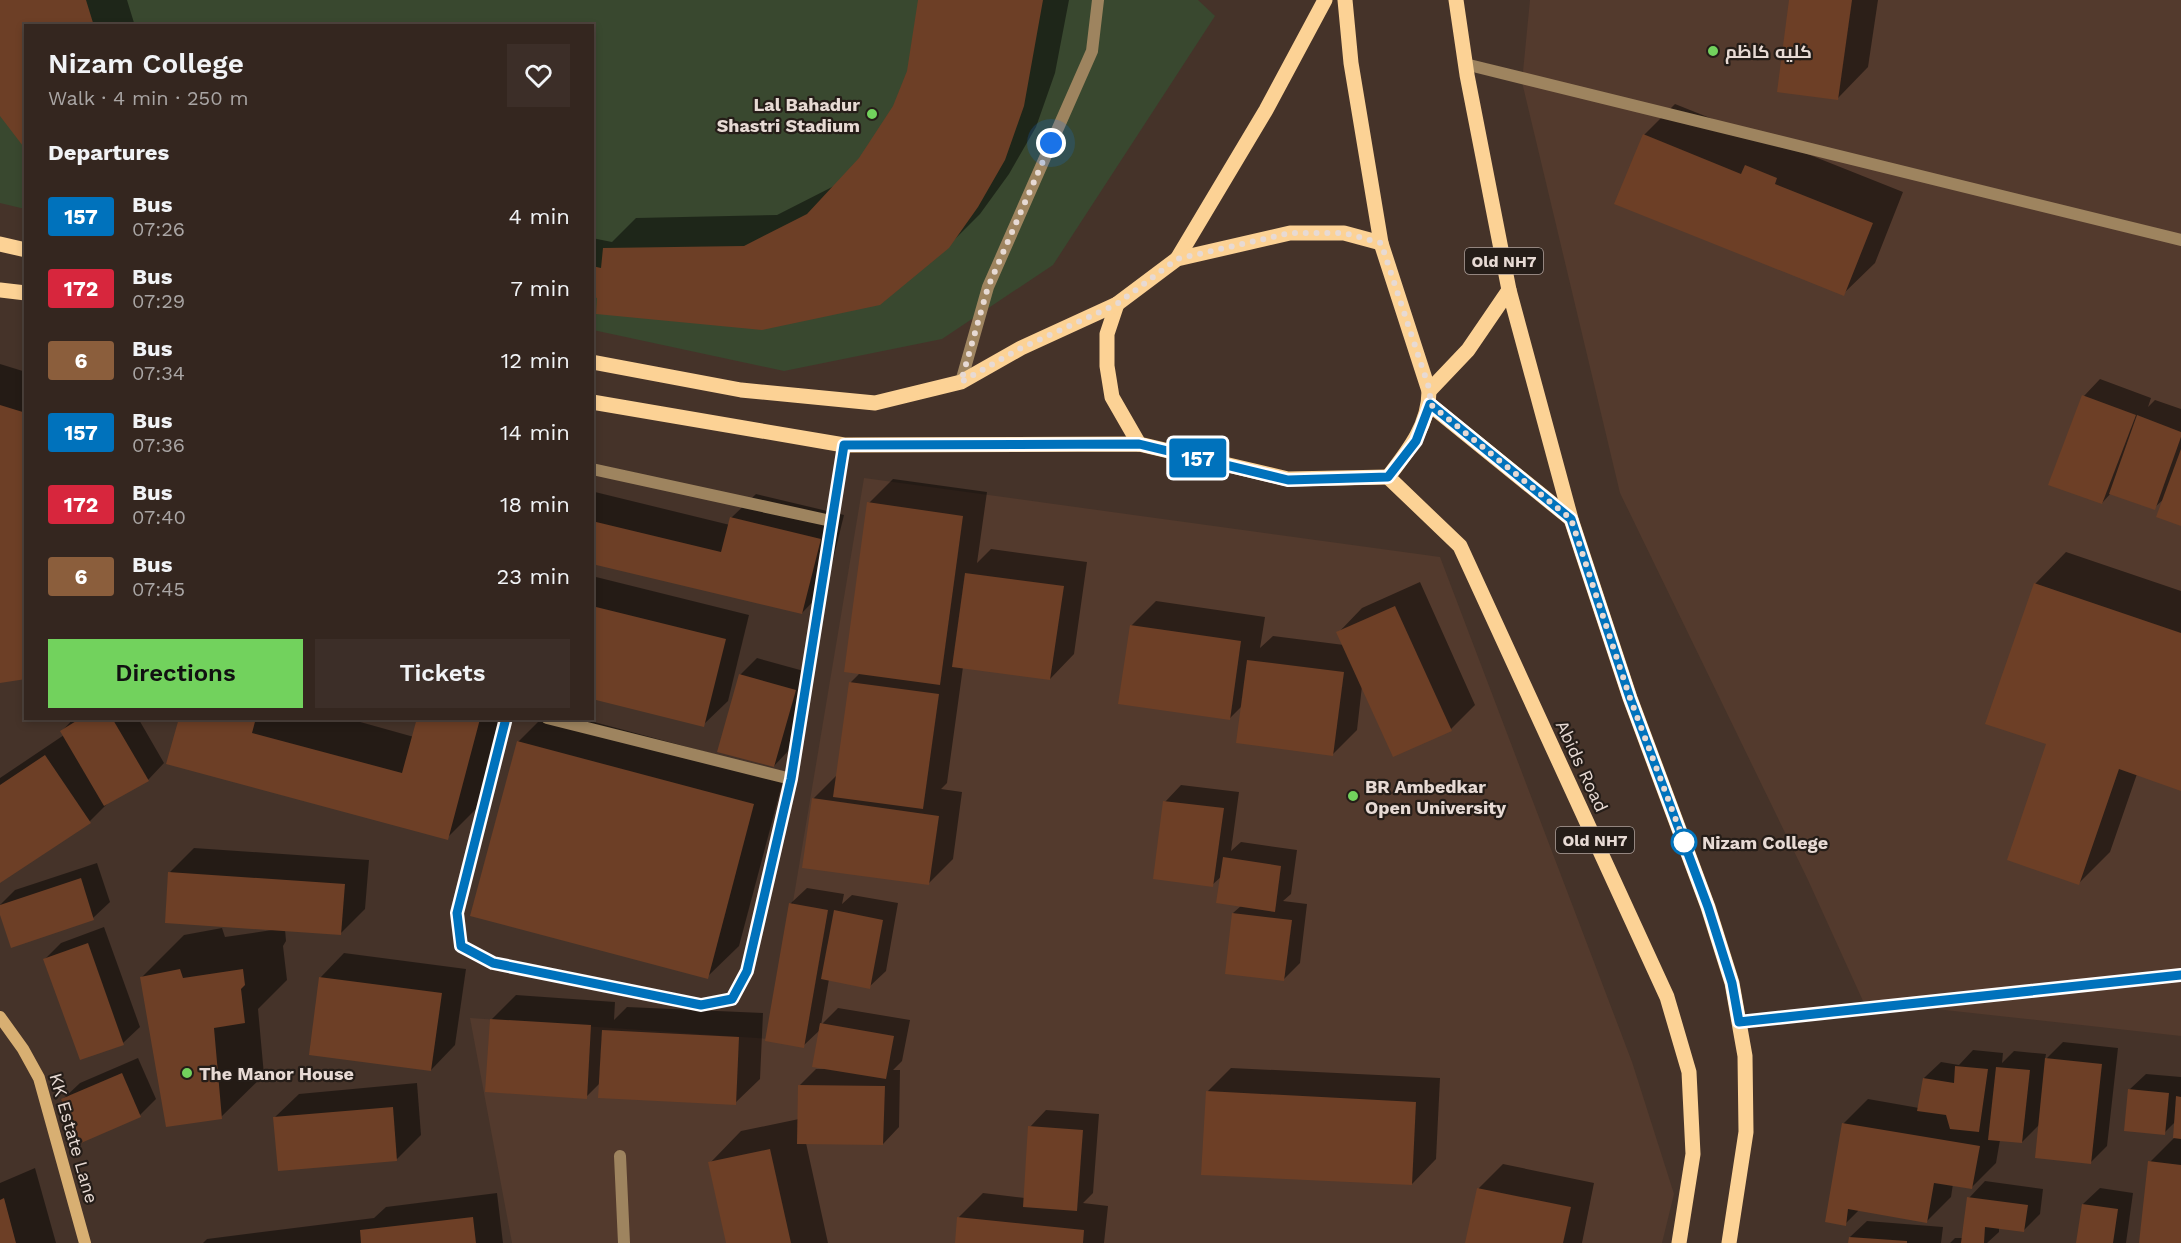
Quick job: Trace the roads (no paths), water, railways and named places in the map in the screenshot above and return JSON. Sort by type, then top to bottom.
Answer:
[{"type":"main road","points":[[594,362],[741,390],[875,403],[961,382],[1021,348],[1117,304],[1177,259],[1266,110],[1325,0]]},
{"type":"main road","points":[[1345,0],[1351,63],[1381,243],[1430,397],[1571,519]]},
{"type":"main road","name":"Old NH7","points":[[1456,0],[1465,64],[1509,291],[1571,519],[1630,698],[1708,907],[1732,983],[1745,1056],[1746,1132],[1729,1243]]},
{"type":"main road","points":[[1177,259],[1290,233],[1344,233],[1381,243]]},
{"type":"main road","points":[[0,244],[24,250]]},
{"type":"main road","points":[[0,290],[24,293]]},
{"type":"main road","points":[[594,402],[844,445],[1139,444],[1288,480],[1388,477],[1416,441],[1430,397],[1468,350],[1509,291]]},
{"type":"main road","points":[[1117,304],[1107,334],[1107,366],[1112,397],[1139,444]]},
{"type":"main road","name":"Abids Road","points":[[1388,477],[1460,546],[1667,997],[1689,1072],[1693,1154],[1679,1243]]},
{"type":"main road","name":"KK Estate Lane","points":[[0,1017],[23,1049],[39,1078],[85,1243]]},
{"type":"lane","points":[[961,382],[988,287],[1092,51],[1098,0]]},
{"type":"lane","points":[[1465,64],[2181,240]]},
{"type":"lane","points":[[505,720],[457,913],[461,946],[493,963],[701,1005],[732,999],[747,971],[791,779],[844,445]]},
{"type":"lane","points":[[594,469],[831,520]]},
{"type":"lane","points":[[555,720],[791,779]]},
{"type":"lane","points":[[1739,1022],[2181,975]]},
{"type":"lane","points":[[620,1156],[624,1243]]},
{"type":"place","name":"كليه كاظم","points":[[1713,51]]},
{"type":"place","name":"Lal Bahadur Shastri Stadium","points":[[872,114]]},
{"type":"place","name":"BR Ambedkar Open University","points":[[1353,796]]},
{"type":"place","name":"Nizam College","points":[[1684,842]]},
{"type":"place","name":"The Manor House","points":[[187,1073]]}]
